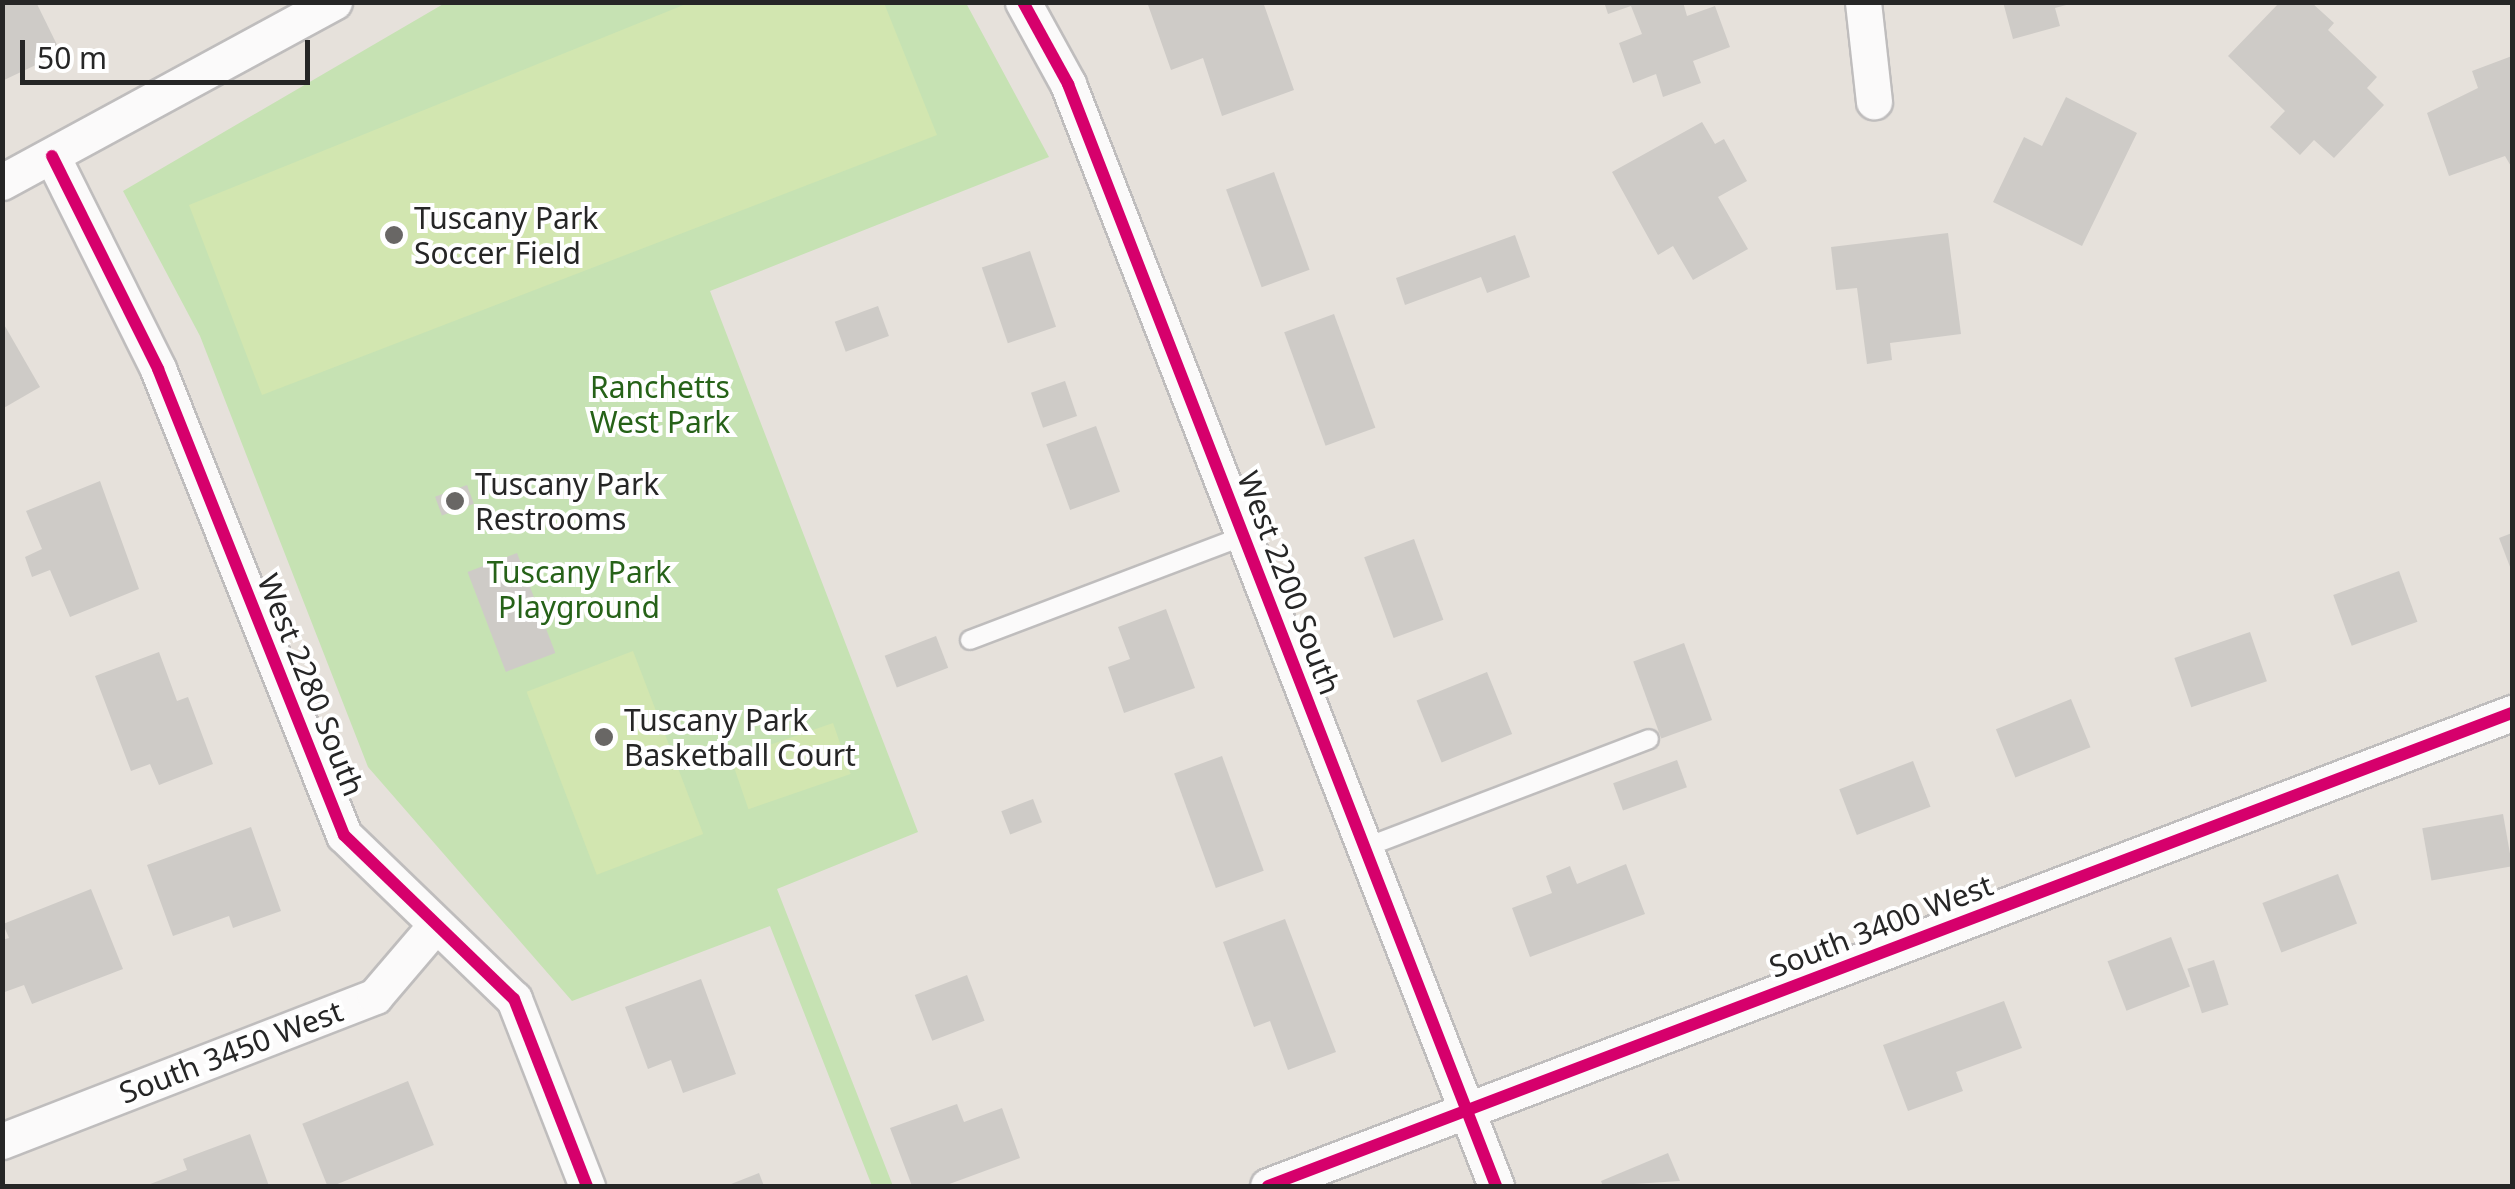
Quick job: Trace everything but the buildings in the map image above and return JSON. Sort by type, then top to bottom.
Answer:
[{"type":"street","points":[[2,182],[334,2]]},
{"type":"street","name":"West 2200 South","points":[[1023,2],[1068,84],[1496,1186]]},
{"type":"street","points":[[1863,2],[1874,101]]},
{"type":"street","name":"West 2280 South","points":[[52,156],[158,369],[344,835],[434,927],[514,999],[587,1186]]},
{"type":"street","name":"South 3400 West","points":[[1268,1186],[2512,713]]},
{"type":"street","name":"South 3450 West","points":[[2,1141],[376,996],[434,927]]},
{"type":"lane","points":[[970,640],[1244,536]]},
{"type":"lane","points":[[1364,848],[1649,739]]},
{"type":"green space","points":[[691,2],[884,3],[937,135],[262,395],[189,205]]},
{"type":"green space","points":[[445,3],[966,3],[1049,157],[710,291],[918,832],[777,889],[893,1186],[872,1186],[770,926],[572,1001],[368,767],[200,336],[123,191]]},
{"type":"green space","name":"Tuscany Park Basketball Court","points":[[633,651],[703,834],[597,875],[527,692]]},
{"type":"green space","points":[[833,723],[851,774],[748,809],[731,758]]},
{"type":"cycle path","points":[[1023,2],[1068,84],[1496,1186]]},
{"type":"cycle path","points":[[52,156],[158,369],[344,835],[514,999],[587,1186]]},
{"type":"cycle path","points":[[1268,1186],[2512,713]]},
{"type":"place","name":"Tuscany Park Soccer Field","points":[[394,235]]},
{"type":"place","name":"Tuscany Park Restrooms","points":[[455,501]]},
{"type":"place","name":"Tuscany Park Basketball Court","points":[[604,737]]},
{"type":"park label","name":"Ranchetts West Park","points":[[660,404]]},
{"type":"park label","name":"Tuscany Park Playground","points":[[579,589]]}]
